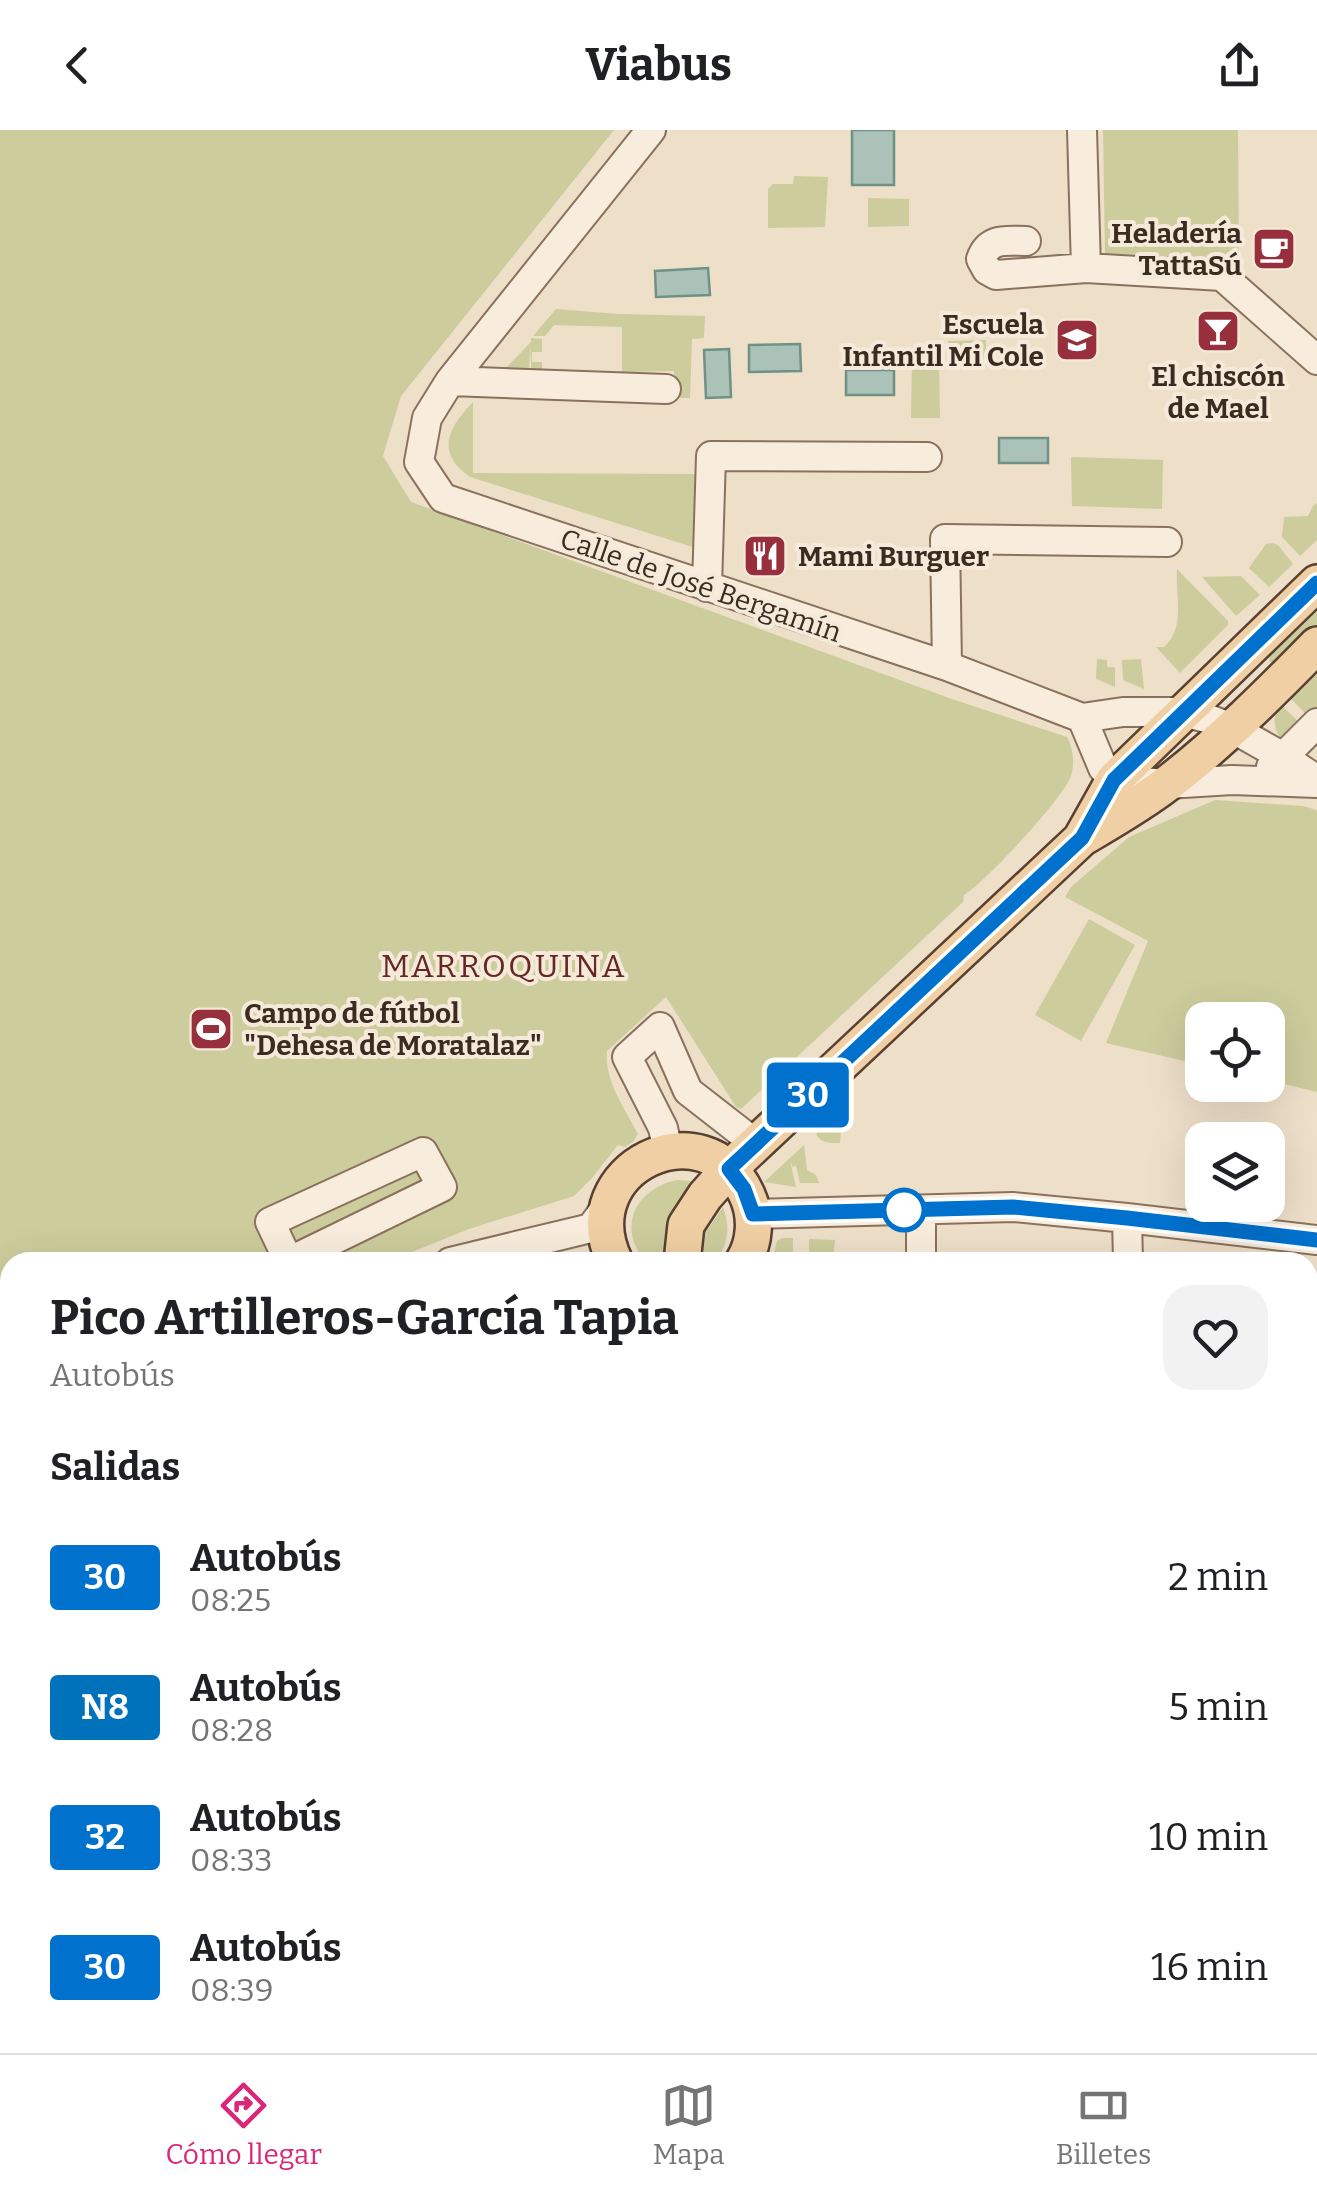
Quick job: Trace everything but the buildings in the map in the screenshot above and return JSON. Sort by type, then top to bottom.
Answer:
[{"type":"main road","points":[[1082,838],[1114,780],[1317,583]]},
{"type":"main road","points":[[683,1252],[686,1226],[729,1169],[1082,838],[1242,734],[1317,645]]},
{"type":"main road","points":[[605,1234],[618,1183],[630,1169],[668,1151],[698,1153],[729,1169],[744,1189],[753,1214],[748,1252]]},
{"type":"street","name":"Calle de José Bergamín","points":[[651,130],[450,382],[427,418],[420,462],[443,498],[946,666],[1082,718],[1123,712],[1183,712],[1242,734],[1284,757],[1317,782]]},
{"type":"street","points":[[1082,130],[1086,268]]},
{"type":"street","points":[[1026,241],[995,242],[985,248],[981,259],[987,270],[996,275],[1086,268],[1222,276],[1315,354]]},
{"type":"street","points":[[450,382],[666,388]]},
{"type":"street","points":[[708,586],[711,456],[928,456]]},
{"type":"street","points":[[946,666],[945,539],[1167,542]]},
{"type":"street","points":[[1095,749],[1109,722],[1123,712]]},
{"type":"street","points":[[1082,718],[1104,768],[1114,780],[1167,784],[1240,778],[1317,782]]},
{"type":"street","points":[[1240,778],[1268,769],[1317,724]]},
{"type":"street","points":[[1240,778],[1257,759],[1257,750],[1242,734]]},
{"type":"street","points":[[668,1151],[663,1128],[627,1057],[660,1027],[688,1092],[756,1144]]},
{"type":"street","points":[[284,1252],[270,1222],[424,1152],[442,1187],[309,1252]]},
{"type":"street","points":[[753,1214],[1013,1207],[1127,1218],[1287,1249],[1317,1240]]},
{"type":"street","points":[[921,1210],[921,1252]]},
{"type":"street","points":[[1127,1218],[1128,1252]]},
{"type":"street","points":[[505,1252],[605,1234]]},
{"type":"green space","points":[[0,130],[614,130],[401,396],[383,456],[411,502],[949,698],[1067,737],[1073,761],[1065,787],[1005,858],[964,895],[963,902],[741,1109],[736,1107],[666,997],[607,1051],[612,1083],[638,1134],[625,1147],[618,1145],[574,1196],[469,1229],[412,1252],[0,1252]]},
{"type":"green space","points":[[1103,130],[1238,130],[1239,260],[1105,255]]},
{"type":"green space","points":[[794,176],[828,177],[825,227],[768,228],[768,189],[773,184],[793,184]]},
{"type":"green space","points":[[868,198],[909,199],[909,226],[868,227]]},
{"type":"green space","points":[[556,309],[705,316],[704,338],[692,339],[690,398],[674,398],[674,371],[622,372],[622,327],[554,325],[545,336],[533,336]]},
{"type":"green space","points":[[531,338],[542,339],[542,352],[532,352],[532,362],[542,362],[542,381],[532,381],[530,344],[529,379],[501,373],[531,342]]},
{"type":"green space","points":[[986,340],[986,359],[948,359],[948,341]]},
{"type":"green space","points":[[912,358],[939,358],[940,418],[911,418]]},
{"type":"green space","points":[[473,402],[473,473],[702,474],[699,549],[470,477],[452,458],[449,440],[457,421]]},
{"type":"green space","points":[[1071,457],[1163,460],[1162,509],[1072,506]]},
{"type":"green space","points":[[1317,503],[1317,540],[1300,556],[1282,537],[1284,517],[1308,516]]},
{"type":"green space","points":[[1272,543],[1293,564],[1269,587],[1249,568],[1266,544]]},
{"type":"green space","points":[[1177,569],[1228,621],[1180,673],[1156,647],[1164,647],[1175,630]]},
{"type":"green space","points":[[1241,576],[1260,595],[1236,616],[1202,577]]},
{"type":"green space","points":[[1317,605],[1317,626],[1274,666],[1269,660],[1273,647]]},
{"type":"green space","points":[[1097,659],[1107,660],[1107,667],[1115,667],[1115,687],[1096,679]]},
{"type":"green space","points":[[1141,659],[1144,689],[1123,680],[1122,660]]},
{"type":"green space","points":[[1317,674],[1317,716],[1312,720],[1291,699]]},
{"type":"green space","points":[[1279,703],[1305,728],[1283,741],[1275,723]]},
{"type":"green space","points":[[1215,800],[1317,810],[1317,1092],[1285,1084],[1285,1002],[1185,1002],[1185,1061],[1106,1043],[1148,941],[1065,897],[1071,887],[1129,837]]},
{"type":"green space","points":[[1089,919],[1135,945],[1081,1041],[1035,1015]]},
{"type":"green space","points":[[831,1119],[841,1129],[840,1143],[823,1141],[816,1134]]},
{"type":"green space","points":[[804,1145],[807,1170],[816,1175],[819,1183],[800,1183],[796,1166],[790,1161],[796,1187],[764,1182]]},
{"type":"green space","points":[[677,1180],[694,1184],[672,1220],[665,1252],[639,1252],[632,1236],[634,1212],[650,1192]]},
{"type":"green space","points":[[723,1207],[727,1236],[721,1252],[703,1252],[706,1232]]},
{"type":"green space","points":[[793,1238],[793,1252],[774,1252],[777,1241]]},
{"type":"green space","points":[[809,1239],[835,1240],[834,1252],[809,1252]]},
{"type":"shaded area","points":[[852,130],[894,130],[894,185],[852,185]]},
{"type":"shaded area","points":[[708,268],[710,295],[656,297],[655,271]]},
{"type":"shaded area","points":[[800,344],[801,371],[749,372],[749,345]]},
{"type":"shaded area","points":[[729,349],[731,397],[706,398],[704,350]]},
{"type":"shaded area","points":[[846,370],[894,370],[894,395],[846,395]]},
{"type":"shaded area","points":[[999,438],[1048,438],[1048,463],[999,463]]},
{"type":"bus line","name":"30","points":[[1317,583],[1114,780],[1082,838],[729,1169],[744,1189],[753,1214],[1013,1207],[1317,1240]]},
{"type":"place","name":"Heladería TattaSú","points":[[1274,249]]},
{"type":"place","name":"El chiscón de Mael","points":[[1218,331]]},
{"type":"place","name":"Escuela Infantil Mi Cole","points":[[1077,340]]},
{"type":"place","name":"Mami Burguer","points":[[765,556]]},
{"type":"place","name":"Campo de fútbol \"Dehesa de Moratalaz\"","points":[[211,1029]]},
{"type":"district","name":"MARROQUINA","points":[[504,966]]}]
